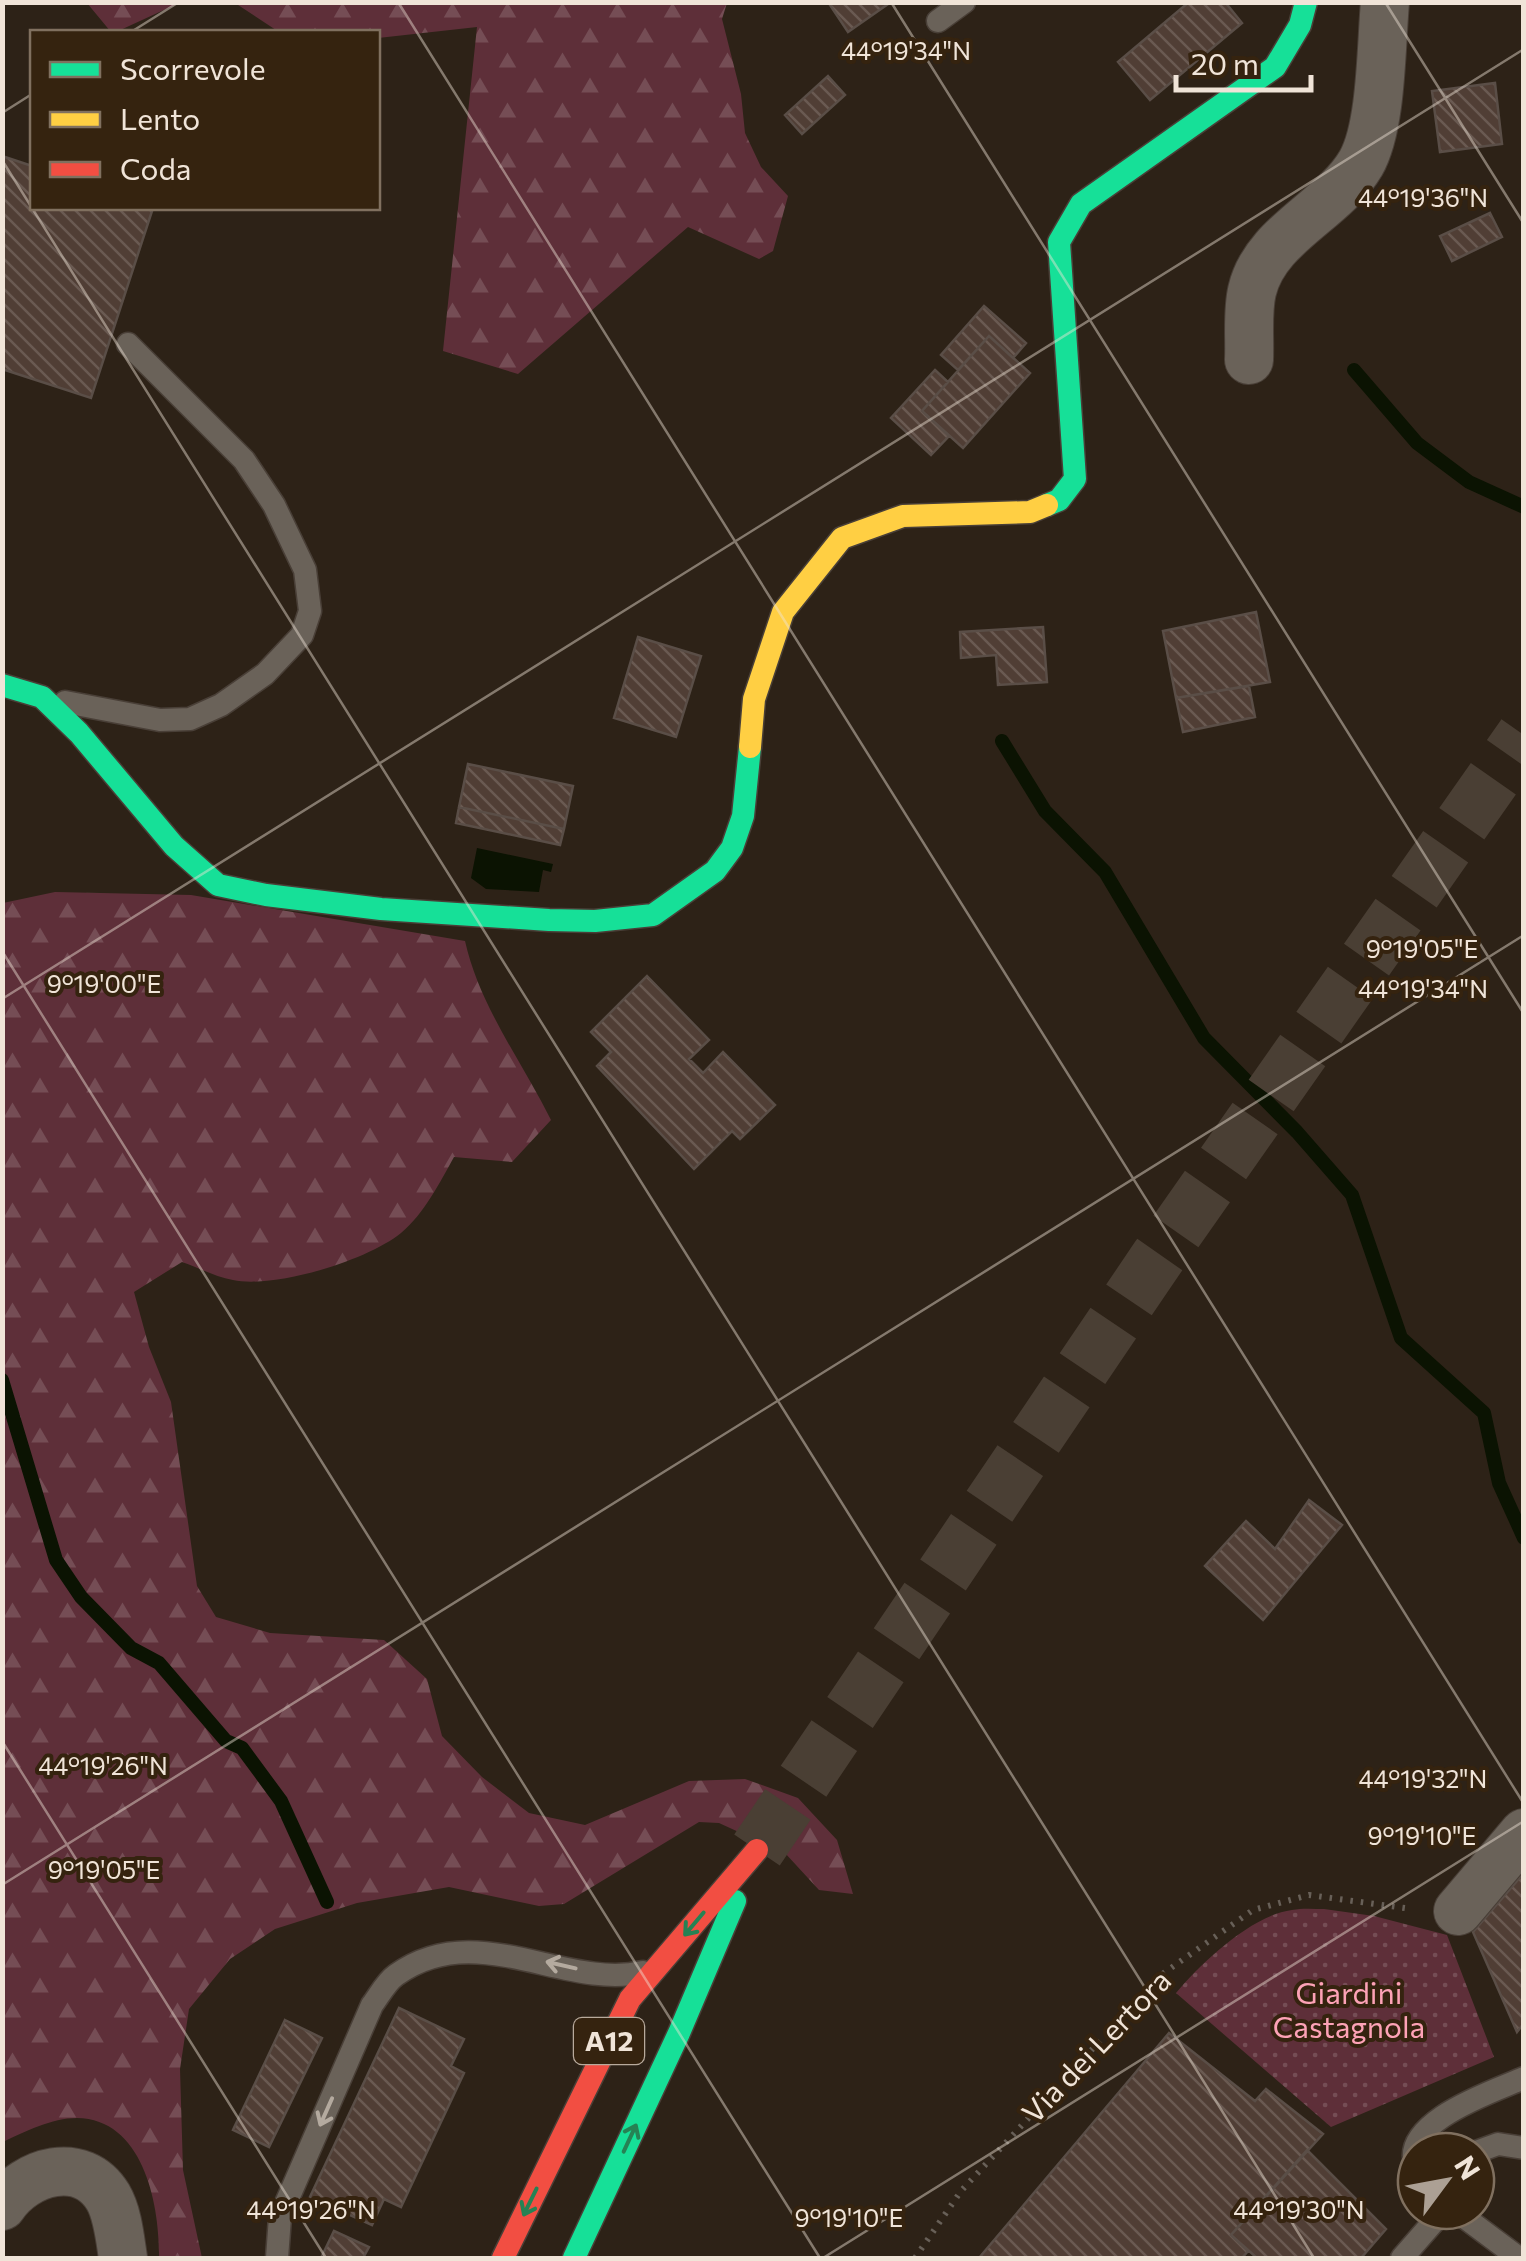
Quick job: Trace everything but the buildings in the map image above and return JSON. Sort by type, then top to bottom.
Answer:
[{"type":"main road","points":[[2,685],[42,697],[79,734],[174,846],[218,885],[381,909],[548,920],[595,921],[653,915],[715,871],[732,848],[742,816],[754,699],[784,612],[842,538],[903,516],[1030,512],[1059,500],[1075,479],[1058,242],[1081,204],[1276,67],[1300,25],[1306,2]]},
{"type":"main road","name":"A12","points":[[502,2258],[630,1999],[757,1850],[679,2034],[574,2258]]},
{"type":"street","points":[[1249,360],[1252,291],[1266,258],[1333,197],[1362,161],[1376,112],[1385,2]]},
{"type":"street","points":[[1458,1911],[1524,1834]]},
{"type":"street","points":[[2,2206],[12,2191],[30,2178],[50,2172],[72,2173],[92,2181],[108,2196],[123,2258]]},
{"type":"lane","points":[[938,21],[964,2]]},
{"type":"lane","points":[[42,697],[160,720],[190,720],[221,705],[265,674],[302,634],[310,611],[305,570],[274,504],[244,460],[128,344]]},
{"type":"lane","name":"A12","points":[[277,2258],[280,2218],[372,2006],[394,1976],[433,1957],[470,1952],[534,1959],[607,1976],[656,1968]]},
{"type":"lane","points":[[1425,2131],[1434,2120],[1524,2078]]},
{"type":"lane","points":[[1496,2145],[1524,2148]]},
{"type":"lane","points":[[1402,2258],[1426,2231]]},
{"type":"lane","points":[[1483,2231],[1519,2258]]},
{"type":"path","name":"Via dei Lertora","points":[[915,2258],[961,2191],[1161,1976],[1253,1910],[1309,1896],[1383,1907],[1458,1911]]},
{"type":"green space","points":[[87,3],[179,3],[120,30],[109,30]]},
{"type":"green space","points":[[235,3],[727,3],[722,19],[741,94],[745,133],[761,167],[788,196],[773,251],[759,259],[688,227],[518,374],[443,351],[477,27],[380,38],[380,30],[276,30]]},
{"type":"green space","points":[[55,892],[191,895],[465,941],[491,1011],[551,1120],[512,1162],[454,1157],[417,1217],[401,1233],[367,1253],[296,1276],[251,1282],[227,1279],[182,1262],[134,1292],[149,1347],[171,1402],[197,1586],[216,1617],[270,1633],[384,1640],[427,1679],[442,1736],[482,1777],[529,1813],[585,1825],[689,1781],[745,1779],[798,1798],[837,1840],[853,1894],[819,1890],[785,1853],[719,1823],[699,1822],[564,1904],[539,1906],[449,1887],[357,1903],[275,1929],[230,1959],[189,2009],[180,2069],[183,2170],[202,2258],[159,2258],[156,2214],[144,2169],[133,2149],[100,2122],[58,2120],[3,2142],[3,903]]},
{"type":"green space","name":"Giardini Castagnola","points":[[1324,1909],[1374,1916],[1447,1935],[1494,2057],[1331,2127],[1176,1993],[1213,1955],[1261,1921],[1292,1910]]},
{"type":"shaded area","points":[[477,848],[553,864],[551,872],[543,870],[539,892],[486,889],[471,878]]},
{"type":"waterway","points":[[1354,370],[1417,443],[1469,482],[1524,507]]},
{"type":"waterway","points":[[1002,741],[1045,811],[1105,872],[1204,1038],[1297,1132],[1352,1195],[1401,1338],[1484,1413],[1499,1483],[1524,1538]]},
{"type":"waterway","points":[[2,1380],[56,1560],[81,1597],[131,1648],[159,1663],[226,1741],[242,1748],[281,1801],[327,1902]]},
{"type":"tunnel","points":[[757,1850],[1158,1257],[1524,735]]},
{"type":"traffic: fast","points":[[1047,505],[1059,500],[1075,479],[1059,242],[1081,204],[1275,67],[1300,25],[1306,2]]},
{"type":"traffic: fast","points":[[2,685],[42,697],[79,733],[174,846],[218,885],[381,909],[549,920],[595,921],[653,915],[715,871],[732,848],[743,816],[750,747]]},
{"type":"traffic: fast","points":[[574,2258],[679,2033],[735,1901]]},
{"type":"traffic: slow","points":[[750,747],[754,699],[783,612],[842,538],[903,516],[1030,512],[1047,505]]},
{"type":"traffic: jam","points":[[503,2258],[630,1999],[757,1850]]}]
